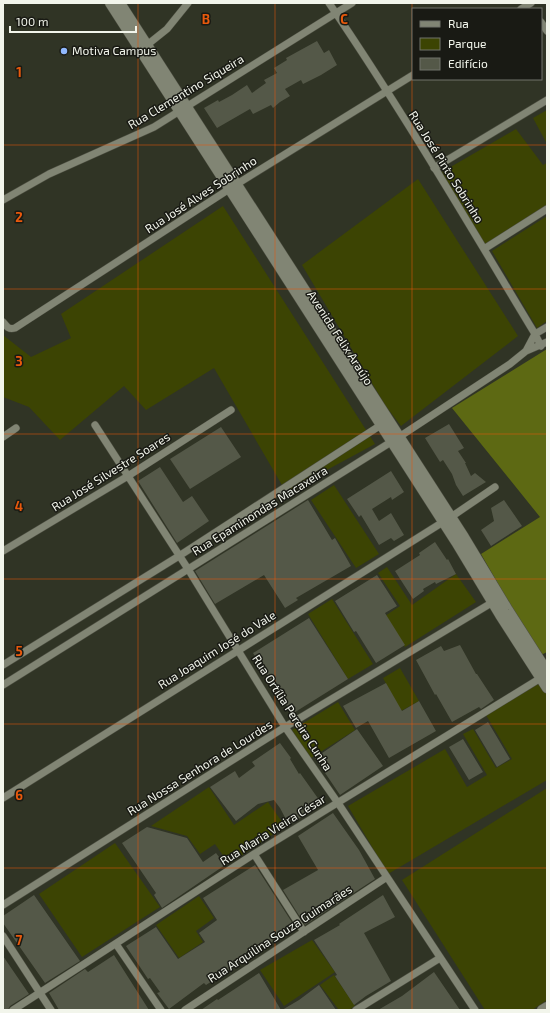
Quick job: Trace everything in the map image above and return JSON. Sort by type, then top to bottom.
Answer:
[{"type":"main road","name":"Avenida Felix Araújo","points":[[110,3],[183,109],[447,520],[456,542],[500,615],[545,675]]},
{"type":"main road","name":"Avenida Felix Araújo","points":[[120,3],[147,45],[183,109]]},
{"type":"main road","name":"Avenida Felix Araújo","points":[[447,520],[464,537],[508,610],[545,675],[547,688]]},
{"type":"main road","points":[[542,1010],[547,1007]]},
{"type":"street","points":[[147,45],[167,29],[188,3]]},
{"type":"street","name":"Rua José Pinto Sobrinho","points":[[329,3],[386,91],[536,334],[544,344]]},
{"type":"street","name":"Rua Clementino Siqueira","points":[[3,200],[49,174],[154,127],[352,3]]},
{"type":"street","name":"Rua José Alves Sobrinho","points":[[3,322],[7,328],[16,328],[233,186],[412,76]]},
{"type":"street","points":[[434,168],[547,100]]},
{"type":"street","points":[[484,249],[547,209]]},
{"type":"street","name":"Rua Epaminondas Macaxeira","points":[[526,351],[536,334],[547,327]]},
{"type":"street","name":"Rua Epaminondas Macaxeira","points":[[3,685],[395,439],[510,364],[526,351],[544,344]]},
{"type":"street","name":"Rua José Silvestre Soares","points":[[3,551],[128,476],[230,410]]},
{"type":"street","name":"Rua Epaminondas Macaxeira","points":[[3,665],[179,556],[384,423]]},
{"type":"street","name":"Rua Ortília Pereira Cunha","points":[[95,425],[188,569],[285,727],[338,803],[475,1010]]},
{"type":"street","points":[[3,436],[16,428]]},
{"type":"street","name":"Rua Joaquim José do Vale","points":[[3,798],[447,520],[495,487]]},
{"type":"street","name":"Rua Nossa Senhora de Lourdes","points":[[3,905],[285,727],[493,602]]},
{"type":"street","name":"Rua Maria Vieira César","points":[[13,1010],[254,854],[545,675]]},
{"type":"street","points":[[254,854],[304,932]]},
{"type":"street","name":"Rua Arquilina Souza Guimarães","points":[[185,1010],[387,877]]},
{"type":"street","points":[[3,936],[51,1010]]},
{"type":"street","points":[[116,944],[161,1010]]},
{"type":"street","points":[[356,1010],[440,958]]},
{"type":"green space","points":[[547,110],[547,144],[533,118]]},
{"type":"green space","points":[[516,129],[543,165],[547,163],[547,207],[488,247],[478,240],[442,172]]},
{"type":"green space","points":[[418,179],[518,336],[401,426],[385,405],[302,265]]},
{"type":"green space","points":[[223,206],[375,444],[286,492],[214,368],[146,410],[124,386],[60,440],[29,407],[3,397],[3,335],[31,357],[71,338],[61,314]]},
{"type":"green space","points":[[547,216],[547,321],[537,328],[492,251]]},
{"type":"green space","points":[[547,349],[547,652],[539,656],[481,554],[540,517],[452,408]]},
{"type":"green space","points":[[334,485],[379,554],[356,568],[311,500]]},
{"type":"green space","points":[[387,567],[412,605],[456,574],[476,602],[405,647],[385,616],[400,606],[378,573]]},
{"type":"green space","points":[[332,599],[373,664],[348,679],[308,614]]},
{"type":"green space","points":[[400,668],[419,701],[401,711],[383,678]]},
{"type":"green space","points":[[540,683],[547,694],[547,780],[388,874],[348,806],[445,749],[467,787],[487,775],[463,734],[473,729],[496,768],[512,759],[486,715]]},
{"type":"green space","points":[[338,702],[355,730],[311,758],[292,730]]},
{"type":"green space","points":[[209,787],[234,825],[268,802],[285,826],[229,864],[215,844],[200,854],[187,836],[151,826]]},
{"type":"green space","points":[[547,788],[547,1000],[532,1010],[485,1010],[402,880]]},
{"type":"green space","points":[[115,843],[160,907],[82,957],[39,894]]},
{"type":"green space","points":[[199,896],[214,918],[196,931],[203,942],[179,958],[156,925]]},
{"type":"green space","points":[[312,940],[335,972],[284,1006],[260,970]]},
{"type":"green space","points":[[334,975],[355,1006],[349,1010],[339,1010],[320,985]]},
{"type":"building","points":[[317,41],[324,53],[329,50],[337,65],[303,84],[301,80],[285,89],[290,96],[273,108],[271,105],[253,114],[250,109],[217,128],[204,108],[218,100],[219,102],[247,85],[252,93],[266,83],[264,80],[277,73],[274,68],[287,60],[286,58]]},
{"type":"building","points":[[449,424],[464,448],[458,451],[466,463],[471,476],[475,473],[486,482],[463,496],[443,460],[440,462],[425,438]]},
{"type":"building","points":[[221,427],[241,457],[190,489],[170,459]]},
{"type":"building","points":[[160,467],[183,502],[192,496],[209,521],[177,543],[138,481]]},
{"type":"building","points":[[391,471],[404,492],[392,500],[391,497],[372,509],[379,521],[391,513],[404,535],[394,541],[391,538],[379,545],[361,515],[359,517],[347,499]]},
{"type":"building","points":[[308,500],[332,540],[335,538],[351,566],[296,598],[298,600],[285,608],[264,575],[215,604],[195,571]]},
{"type":"building","points":[[504,500],[522,526],[491,546],[481,530],[494,521],[491,508]]},
{"type":"building","points":[[435,542],[447,560],[448,559],[456,574],[436,584],[435,582],[423,589],[424,591],[413,599],[395,571],[420,555],[419,553]]},
{"type":"building","points":[[377,575],[397,606],[385,613],[405,645],[376,663],[356,631],[354,632],[335,601]]},
{"type":"building","points":[[309,618],[348,679],[292,714],[253,653]]},
{"type":"building","points":[[460,645],[476,674],[494,700],[481,709],[479,707],[452,722],[416,660],[441,646],[444,651]]},
{"type":"building","points":[[386,683],[402,711],[419,701],[436,731],[389,758],[368,721],[356,728],[343,706]]},
{"type":"building","points":[[488,722],[510,759],[497,767],[475,730]]},
{"type":"building","points":[[357,729],[383,766],[340,795],[315,758]]},
{"type":"building","points":[[463,739],[483,772],[469,780],[449,747]]},
{"type":"building","points":[[280,743],[291,758],[290,759],[299,774],[300,773],[322,804],[289,825],[274,800],[258,804],[236,821],[210,787],[235,771],[239,778],[255,766],[252,762]]},
{"type":"building","points":[[333,813],[359,850],[375,879],[305,925],[283,890],[318,870],[298,836]]},
{"type":"building","points":[[147,827],[187,838],[203,862],[216,853],[225,865],[162,908],[154,895],[156,893],[122,843]]},
{"type":"building","points":[[255,865],[295,927],[206,985],[204,983],[169,1009],[157,993],[160,992],[150,978],[148,979],[126,946],[156,927],[178,959],[205,942],[199,933],[217,920],[203,898]]},
{"type":"building","points":[[34,895],[80,961],[45,983],[3,923],[3,916]]},
{"type":"building","points":[[383,895],[395,917],[364,933],[391,981],[354,1005],[335,976],[337,975],[314,940],[340,925],[339,924]]},
{"type":"building","points":[[114,955],[149,1010],[59,1010],[49,993],[85,969],[88,972]]},
{"type":"building","points":[[3,956],[29,994],[10,1006],[8,1010],[3,1010]]},
{"type":"building","points":[[434,972],[460,1010],[378,1010],[402,996]]},
{"type":"building","points":[[259,973],[281,1010],[201,1010],[217,999],[218,1000]]},
{"type":"building","points":[[319,985],[336,1010],[282,1010],[299,1000]]},
{"type":"place","name":"Motiva Campus","points":[[64,51]]}]
